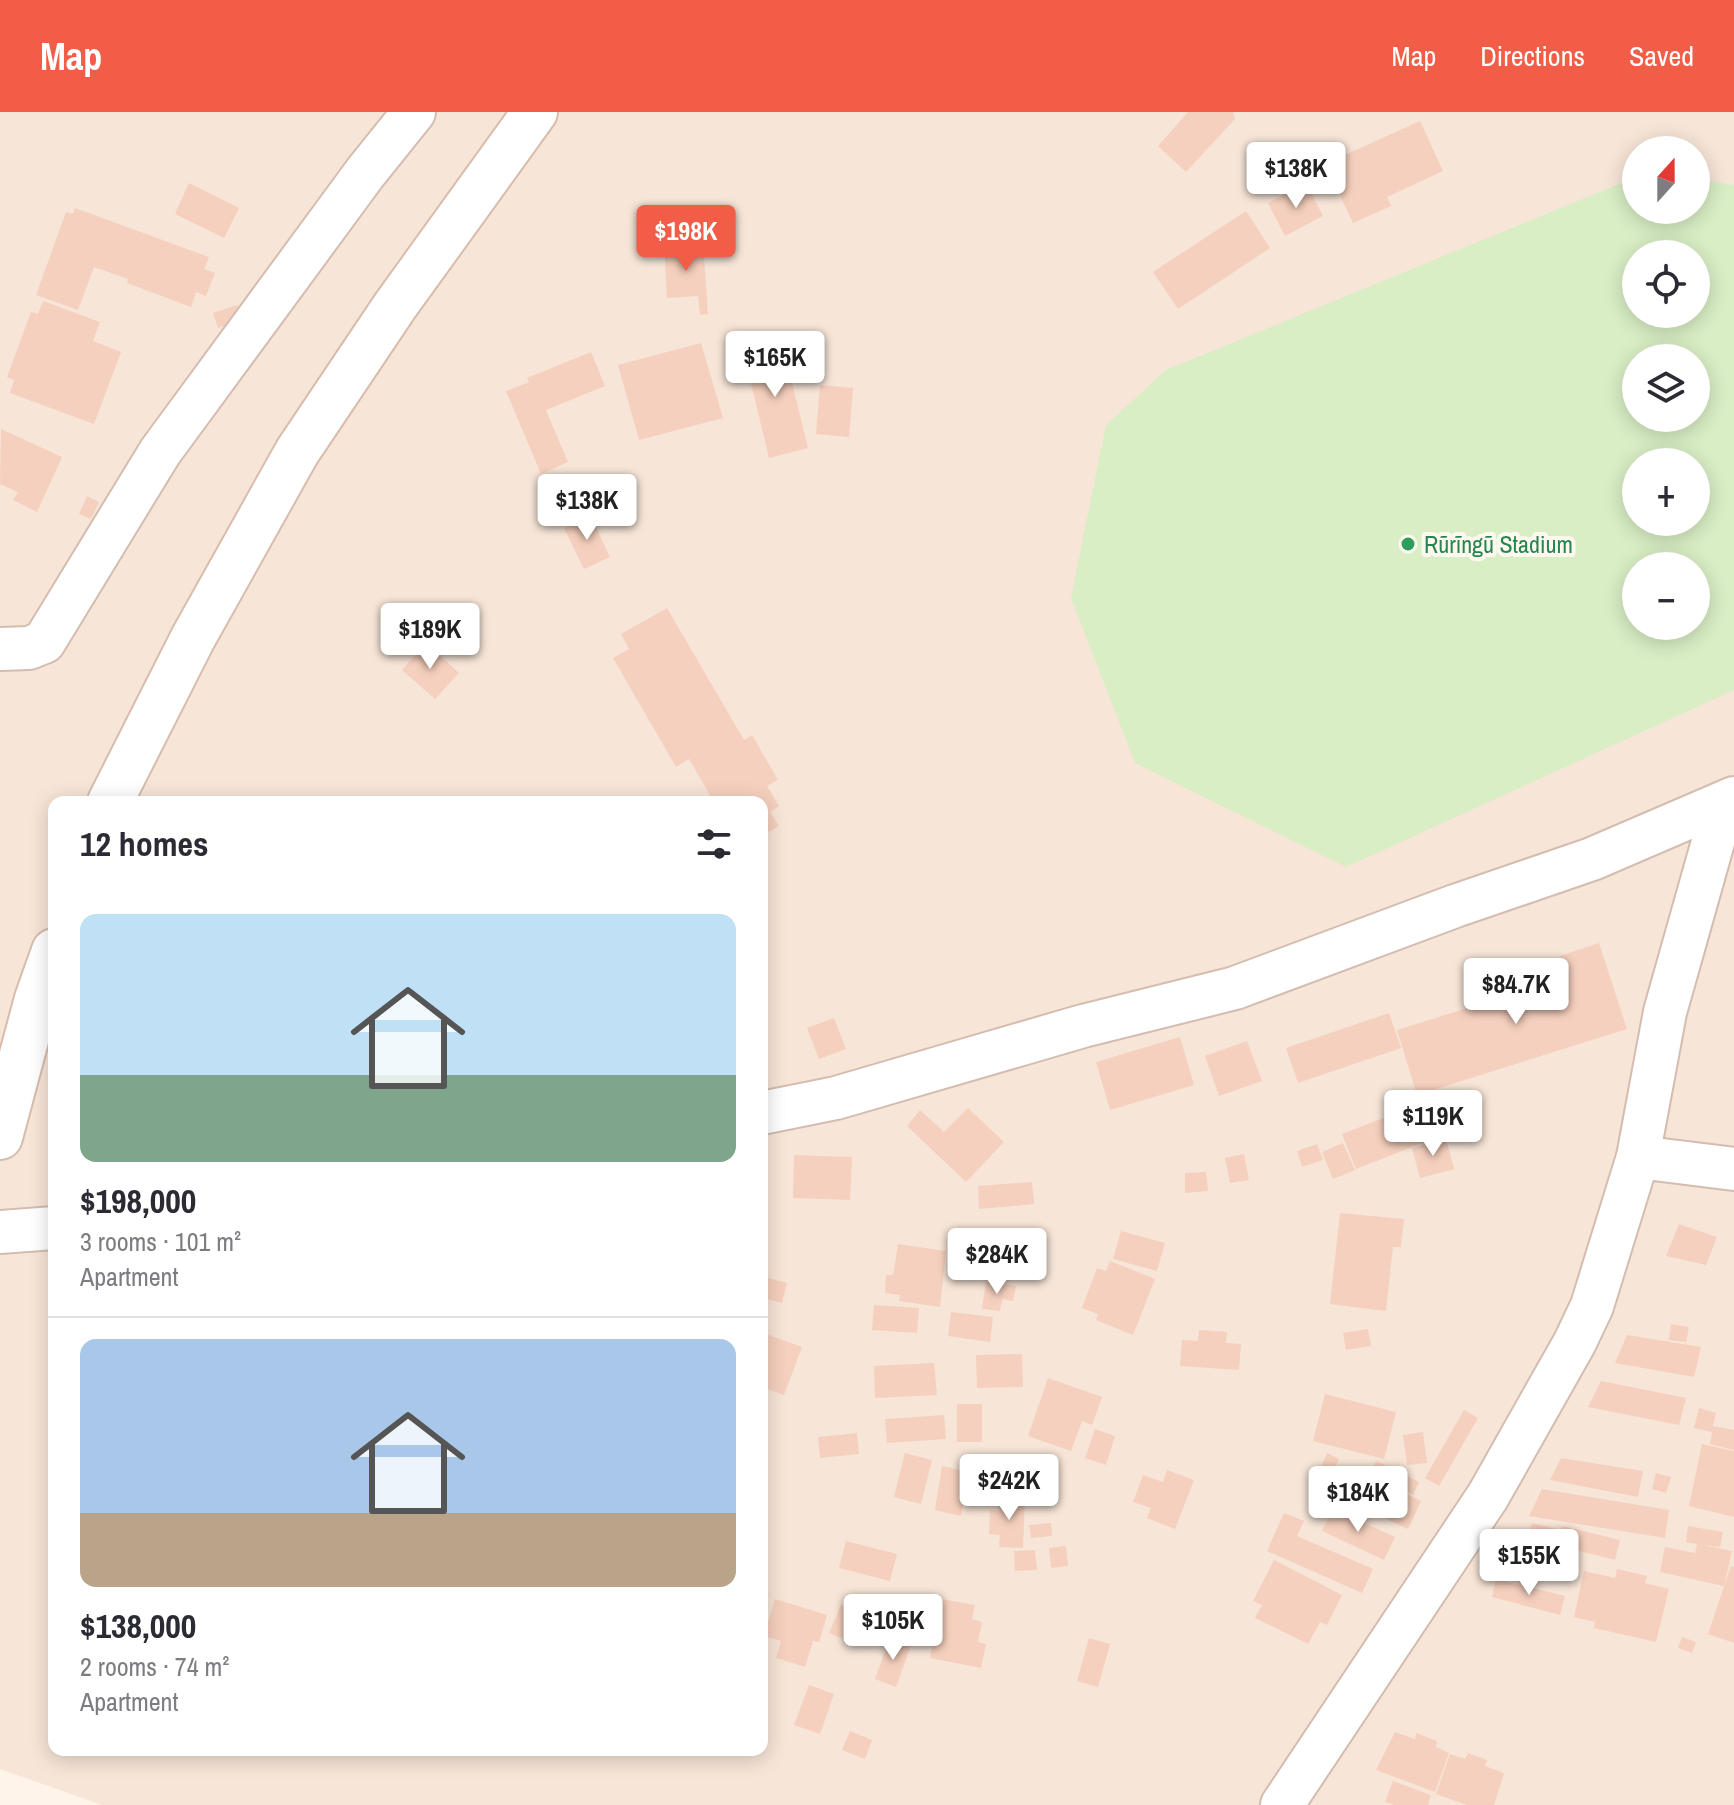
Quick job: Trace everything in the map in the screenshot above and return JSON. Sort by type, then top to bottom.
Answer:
[{"type":"main road","points":[[113,796],[193,638],[297,452],[395,306],[535,112]]},
{"type":"main road","points":[[0,1137],[48,968]]},
{"type":"street","points":[[0,649],[29,648],[44,642],[160,452],[365,173],[414,112]]},
{"type":"street","points":[[768,1112],[836,1098],[1083,1026],[1235,988],[1592,859],[1729,800]]},
{"type":"street","points":[[1282,1805],[1488,1496],[1592,1306],[1638,1157],[1665,1012],[1729,800]]},
{"type":"street","points":[[1638,1157],[1734,1169]]},
{"type":"street","points":[[0,1232],[48,1228]]},
{"type":"shaded area","points":[[0,112],[1734,112],[1734,1805],[102,1805],[0,1769]]},
{"type":"green space","name":"Rũrĩngũ Stadium","points":[[1710,181],[1734,185],[1734,690],[1346,867],[1135,763],[1071,598],[1106,425],[1166,370],[1622,183],[1622,224],[1710,224]]},
{"type":"building","points":[[1188,112],[1233,112],[1235,119],[1186,172],[1158,146]]},
{"type":"building","points":[[1420,121],[1443,171],[1387,197],[1391,206],[1353,223],[1325,164]]},
{"type":"building","points":[[189,183],[239,208],[224,238],[175,214]]},
{"type":"building","points":[[1306,183],[1323,216],[1285,236],[1268,203]]},
{"type":"building","points":[[75,208],[209,257],[204,269],[215,273],[206,296],[196,292],[191,307],[94,267],[78,310],[36,295],[66,212],[73,214]]},
{"type":"building","points":[[1246,211],[1270,248],[1178,309],[1153,272]]},
{"type":"building","points":[[703,243],[708,314],[700,315],[698,296],[667,298],[664,245]]},
{"type":"building","points":[[43,301],[100,322],[93,341],[121,352],[94,424],[10,393],[14,380],[7,377],[31,312],[38,314]]},
{"type":"building","points":[[237,305],[243,320],[218,328],[213,313]]},
{"type":"building","points":[[782,341],[808,448],[769,458],[743,350]]},
{"type":"building","points":[[701,343],[723,418],[639,440],[618,365]]},
{"type":"building","points":[[591,352],[605,386],[546,410],[568,462],[541,474],[506,391],[529,382],[527,378]]},
{"type":"building","points":[[820,385],[853,388],[849,437],[816,434]]},
{"type":"building","points":[[1,429],[62,457],[37,512],[13,500],[18,492],[0,484]]},
{"type":"building","points":[[87,496],[99,502],[91,519],[79,514]]},
{"type":"building","points":[[590,515],[610,557],[584,569],[564,528]]},
{"type":"building","points":[[667,608],[744,740],[752,735],[778,780],[767,786],[779,806],[770,812],[779,826],[768,832],[768,796],[711,796],[689,759],[676,767],[613,658],[629,649],[621,634]]},
{"type":"building","points":[[426,643],[459,673],[435,699],[402,670]]},
{"type":"building","points":[[1599,943],[1627,1029],[1417,1095],[1397,1030],[1566,977],[1560,956]]},
{"type":"building","points":[[1389,1013],[1401,1048],[1298,1083],[1286,1048]]},
{"type":"building","points":[[834,1018],[846,1049],[819,1059],[807,1028]]},
{"type":"building","points":[[1180,1037],[1194,1085],[1110,1110],[1096,1062]]},
{"type":"building","points":[[1247,1041],[1262,1081],[1219,1096],[1205,1056]]},
{"type":"building","points":[[1435,1098],[1448,1133],[1356,1169],[1342,1134]]},
{"type":"building","points":[[968,1108],[1004,1142],[966,1182],[907,1126],[920,1110],[944,1132]]},
{"type":"building","points":[[1446,1139],[1454,1169],[1420,1178],[1412,1148]]},
{"type":"building","points":[[1343,1143],[1355,1170],[1333,1179],[1322,1152]]},
{"type":"building","points":[[1317,1144],[1323,1160],[1302,1167],[1297,1151]]},
{"type":"building","points":[[1244,1154],[1249,1180],[1230,1183],[1225,1158]]},
{"type":"building","points":[[794,1155],[852,1157],[850,1200],[793,1198]]},
{"type":"building","points":[[1206,1172],[1208,1191],[1185,1193],[1185,1173]]},
{"type":"building","points":[[1032,1182],[1034,1204],[979,1209],[978,1186]]},
{"type":"building","points":[[1340,1213],[1404,1219],[1401,1247],[1393,1247],[1386,1311],[1330,1304]]},
{"type":"building","points":[[1679,1224],[1717,1237],[1706,1265],[1666,1256]]},
{"type":"building","points":[[1121,1231],[1165,1243],[1157,1271],[1113,1259]]},
{"type":"building","points":[[898,1244],[946,1251],[940,1307],[899,1301],[900,1295],[885,1293],[886,1275],[893,1275]]},
{"type":"building","points":[[1110,1261],[1155,1279],[1133,1335],[1096,1320],[1098,1314],[1082,1308],[1097,1268],[1106,1271]]},
{"type":"building","points":[[768,1278],[787,1283],[782,1303],[768,1299]]},
{"type":"building","points":[[986,1282],[1016,1286],[1013,1301],[1002,1299],[1000,1311],[982,1309]]},
{"type":"building","points":[[874,1305],[919,1308],[917,1333],[872,1330]]},
{"type":"building","points":[[951,1312],[993,1317],[990,1342],[948,1336]]},
{"type":"building","points":[[1671,1324],[1689,1327],[1686,1342],[1669,1340]]},
{"type":"building","points":[[1368,1329],[1371,1346],[1346,1350],[1343,1333]]},
{"type":"building","points":[[1199,1330],[1227,1332],[1226,1343],[1241,1344],[1239,1370],[1180,1366],[1182,1340],[1198,1341]]},
{"type":"building","points":[[768,1335],[802,1347],[784,1395],[768,1389]]},
{"type":"building","points":[[1627,1335],[1701,1347],[1694,1377],[1615,1363]]},
{"type":"building","points":[[1022,1354],[1023,1387],[977,1388],[976,1355]]},
{"type":"building","points":[[934,1363],[937,1395],[875,1398],[874,1366]]},
{"type":"building","points":[[1048,1378],[1102,1397],[1092,1425],[1082,1421],[1071,1451],[1028,1436]]},
{"type":"building","points":[[1601,1381],[1686,1398],[1679,1425],[1588,1407]]},
{"type":"building","points":[[1325,1394],[1396,1412],[1384,1459],[1313,1441]]},
{"type":"building","points":[[957,1404],[982,1404],[982,1442],[957,1442]]},
{"type":"building","points":[[1699,1408],[1716,1413],[1713,1426],[1734,1430],[1734,1450],[1710,1444],[1712,1432],[1694,1428]]},
{"type":"building","points":[[1464,1410],[1478,1418],[1439,1486],[1425,1478]]},
{"type":"building","points":[[944,1415],[946,1439],[887,1443],[885,1419]]},
{"type":"building","points":[[1095,1429],[1115,1436],[1106,1465],[1085,1458]]},
{"type":"building","points":[[1423,1432],[1427,1463],[1407,1465],[1403,1435]]},
{"type":"building","points":[[857,1433],[859,1454],[820,1458],[818,1437]]},
{"type":"building","points":[[1702,1444],[1734,1451],[1734,1517],[1689,1506]]},
{"type":"building","points":[[905,1453],[932,1460],[921,1504],[894,1497]]},
{"type":"building","points":[[1327,1453],[1339,1459],[1325,1491],[1313,1485]]},
{"type":"building","points":[[1561,1458],[1643,1471],[1638,1497],[1550,1480]]},
{"type":"building","points":[[1376,1461],[1419,1482],[1413,1495],[1370,1474]]},
{"type":"building","points":[[942,1466],[969,1472],[961,1516],[935,1510]]},
{"type":"building","points":[[1351,1468],[1421,1501],[1408,1529],[1337,1496]]},
{"type":"building","points":[[1167,1470],[1194,1480],[1175,1529],[1147,1518],[1151,1508],[1133,1502],[1143,1475],[1163,1482]]},
{"type":"building","points":[[1656,1473],[1671,1477],[1666,1493],[1652,1489]]},
{"type":"building","points":[[1542,1489],[1669,1510],[1665,1538],[1529,1516]]},
{"type":"building","points":[[1000,1496],[1025,1498],[1023,1548],[999,1547],[1000,1535],[989,1534],[990,1510],[999,1511]]},
{"type":"building","points":[[1332,1508],[1395,1537],[1384,1560],[1322,1531]]},
{"type":"building","points":[[1284,1513],[1304,1521],[1297,1536],[1373,1569],[1362,1593],[1267,1551]]},
{"type":"building","points":[[1051,1523],[1052,1536],[1031,1538],[1029,1525]]},
{"type":"building","points":[[1532,1523],[1561,1530],[1562,1526],[1620,1540],[1615,1560],[1528,1538]]},
{"type":"building","points":[[1688,1526],[1723,1532],[1720,1547],[1703,1545],[1732,1551],[1724,1586],[1660,1572],[1665,1547],[1695,1553],[1697,1544],[1686,1542]]},
{"type":"building","points":[[846,1541],[897,1554],[890,1581],[839,1568]]},
{"type":"building","points":[[1066,1546],[1068,1566],[1051,1568],[1049,1548]]},
{"type":"building","points":[[1035,1550],[1037,1570],[1015,1571],[1014,1551]]},
{"type":"building","points":[[1274,1560],[1342,1595],[1327,1625],[1320,1622],[1308,1644],[1255,1618],[1262,1605],[1253,1601]]},
{"type":"building","points":[[1731,1566],[1734,1567],[1734,1643],[1708,1634]]},
{"type":"building","points":[[1617,1569],[1647,1576],[1645,1583],[1669,1589],[1656,1642],[1594,1628],[1595,1622],[1574,1617],[1584,1571],[1615,1578]]},
{"type":"building","points":[[1496,1579],[1565,1596],[1560,1615],[1492,1597]]},
{"type":"building","points":[[775,1599],[827,1615],[819,1642],[813,1641],[805,1667],[776,1658],[781,1641],[768,1637],[768,1623]]},
{"type":"building","points":[[941,1599],[975,1605],[972,1619],[982,1622],[978,1642],[986,1644],[981,1668],[930,1658]]},
{"type":"building","points":[[861,1603],[879,1610],[864,1647],[829,1633],[841,1605],[857,1612]]},
{"type":"building","points":[[890,1637],[911,1645],[896,1687],[875,1679]]},
{"type":"building","points":[[1682,1637],[1696,1642],[1692,1653],[1678,1648]]},
{"type":"building","points":[[1089,1638],[1110,1644],[1098,1687],[1077,1681]]},
{"type":"building","points":[[809,1685],[834,1694],[820,1734],[794,1725]]},
{"type":"building","points":[[850,1731],[872,1740],[865,1759],[842,1750]]},
{"type":"building","points":[[1395,1732],[1415,1739],[1416,1733],[1437,1741],[1436,1747],[1449,1753],[1435,1792],[1376,1770]]},
{"type":"building","points":[[1468,1753],[1487,1760],[1485,1766],[1504,1773],[1494,1805],[1467,1805],[1436,1794],[1450,1754],[1465,1759]]},
{"type":"building","points":[[1393,1781],[1431,1795],[1428,1805],[1385,1802]]},
{"type":"place","name":"Rũrĩngũ Stadium","points":[[1408,544]]}]
